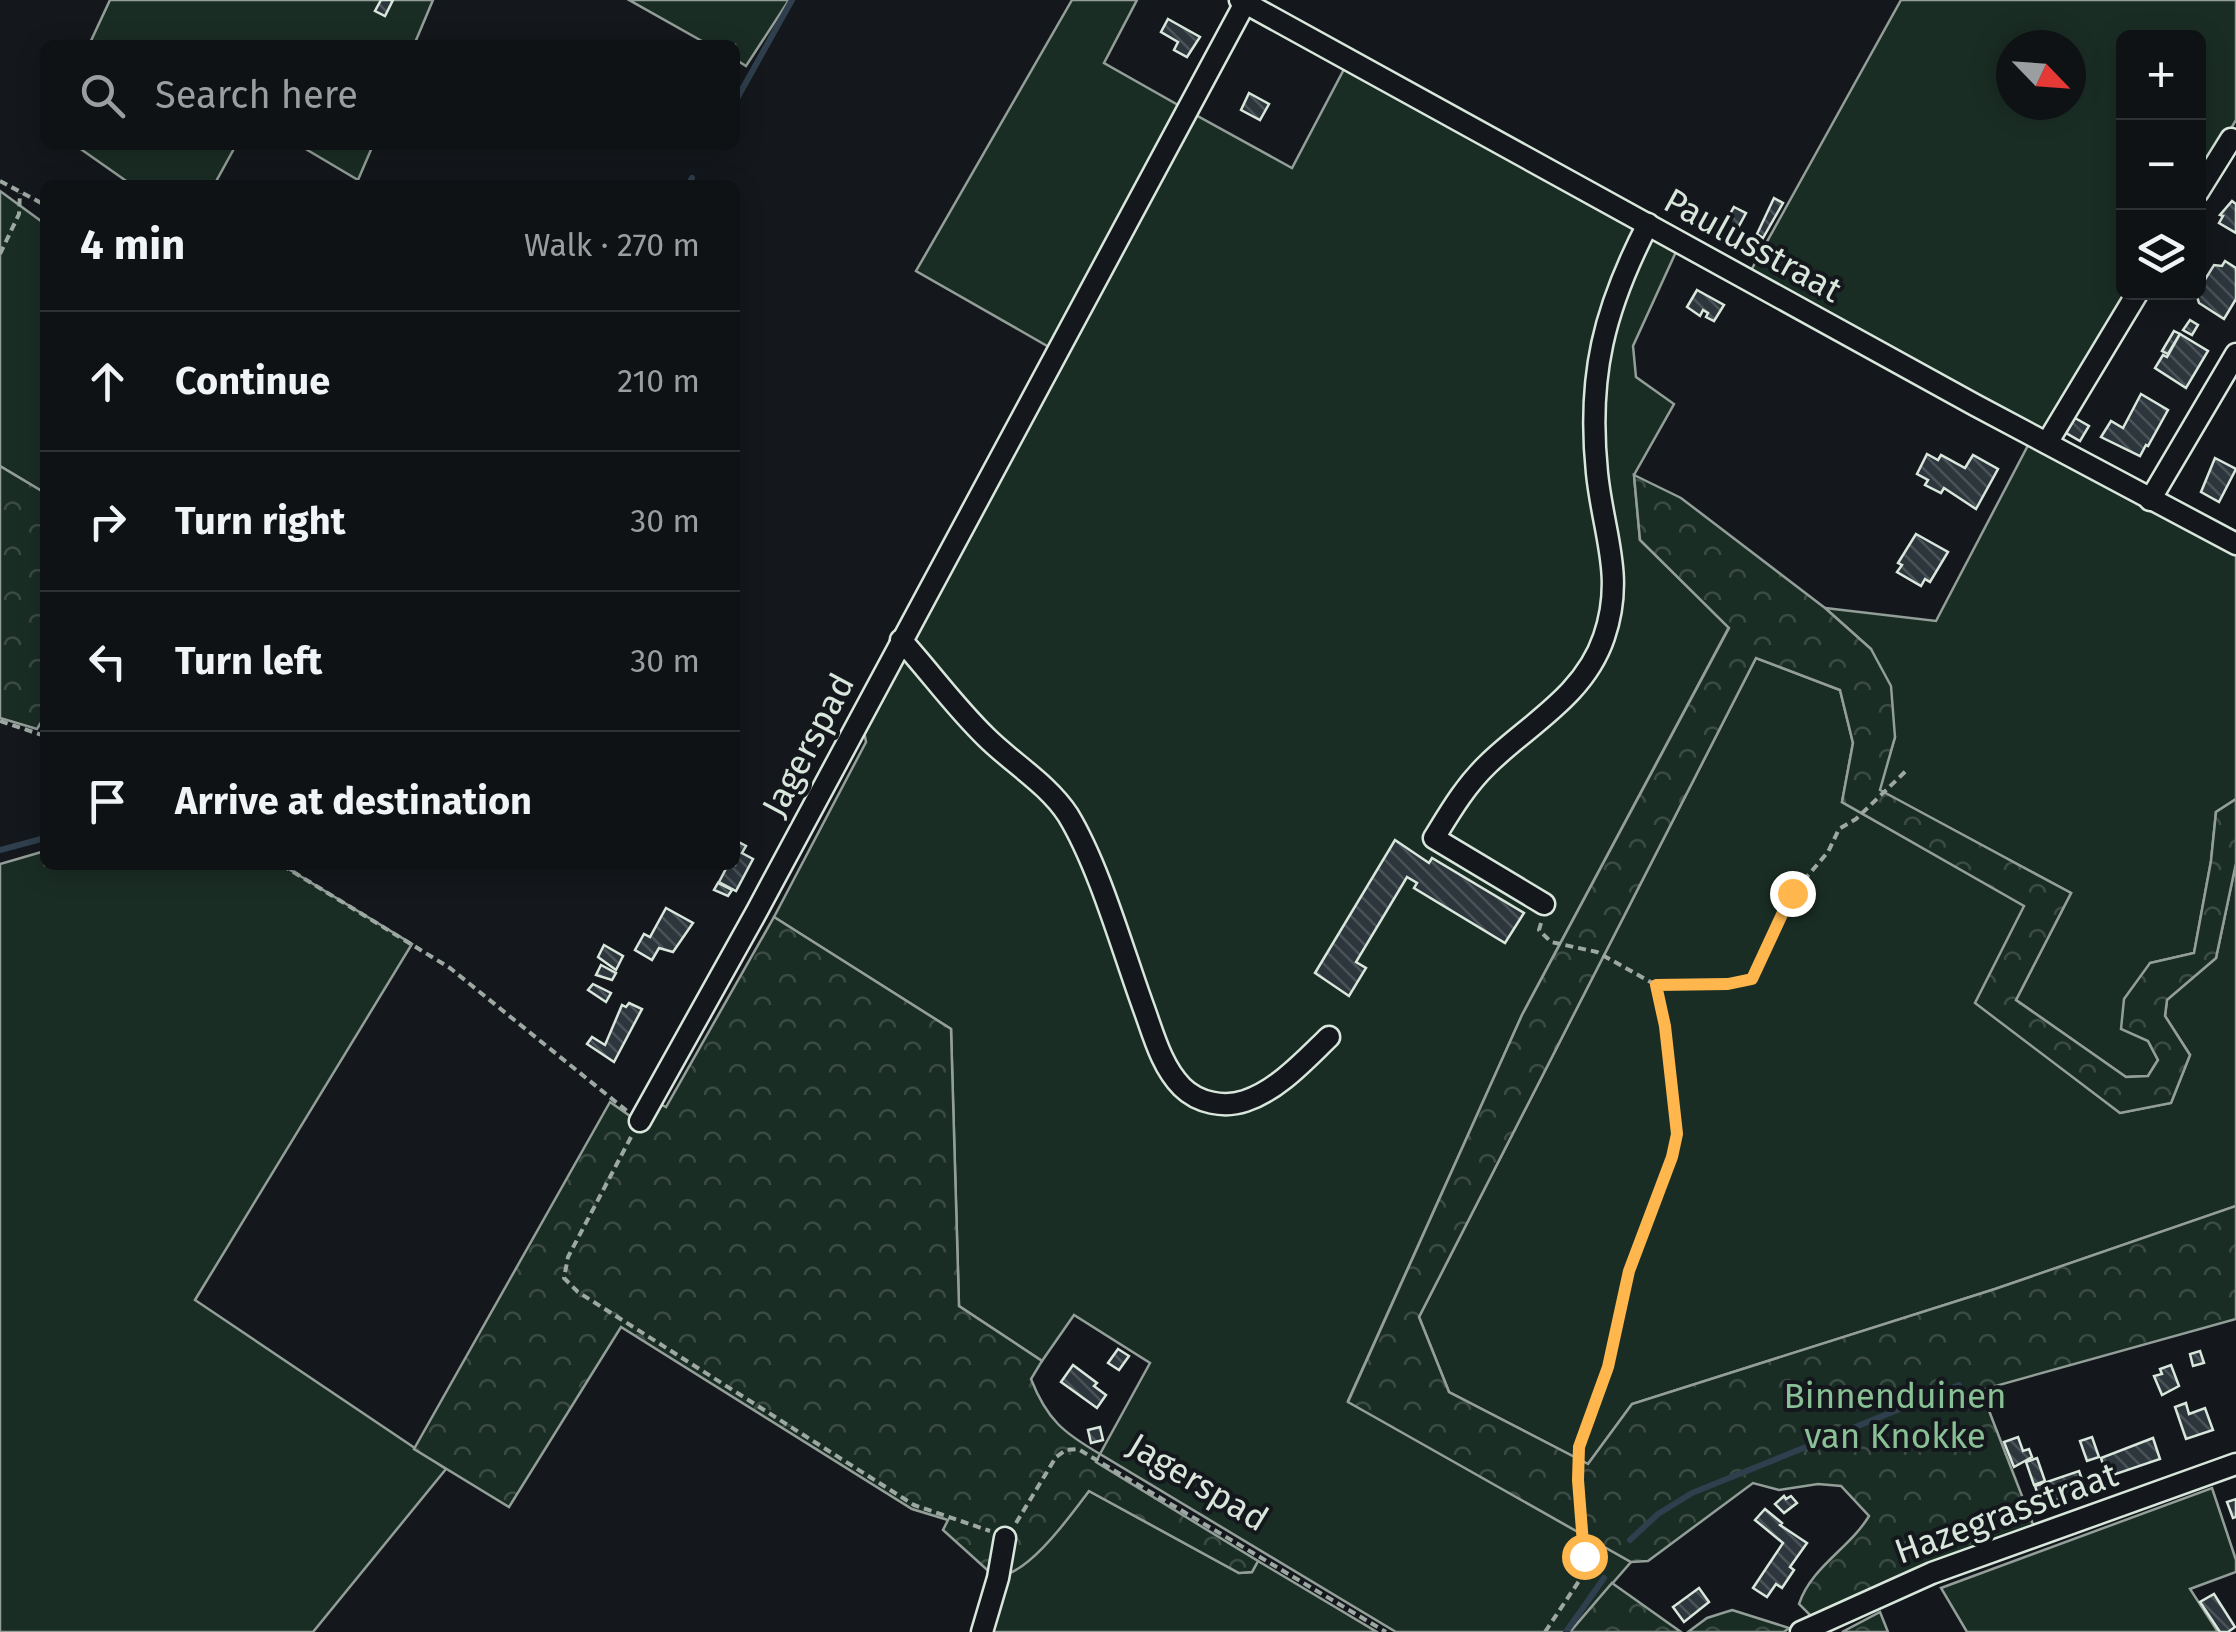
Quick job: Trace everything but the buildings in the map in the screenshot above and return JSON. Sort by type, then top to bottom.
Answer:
[{"type":"street","name":"Paulusstraat","points":[[1242,2],[2236,544]]},
{"type":"street","name":"Jagerspad","points":[[640,1121],[757,911],[1242,2]]},
{"type":"street","points":[[2206,179],[2230,139]]},
{"type":"street","points":[[1544,904],[1434,838],[1463,792],[1485,767],[1580,682],[1602,642],[1610,617],[1614,572],[1597,474],[1598,366],[1620,278],[1648,224]]},
{"type":"street","points":[[2046,443],[2133,300]]},
{"type":"street","points":[[2150,500],[2236,354]]},
{"type":"street","points":[[901,640],[974,726],[1038,782],[1067,814],[1112,920],[1156,1042],[1173,1076],[1185,1090],[1214,1103],[1243,1102],[1286,1076],[1329,1036]]},
{"type":"street","name":"Hazegrasstraat","points":[[1801,1632],[1932,1573],[2236,1464]]},
{"type":"street","points":[[982,1632],[1005,1538]]},
{"type":"path","points":[[0,181],[40,203]]},
{"type":"path","points":[[0,254],[19,214],[20,193]]},
{"type":"path","points":[[0,720],[40,734]]},
{"type":"path","points":[[1544,904],[1539,930],[1551,942],[1596,952],[1656,985],[1728,984],[1752,979],[1792,893],[1828,852],[1839,829],[1908,770]]},
{"type":"path","points":[[290,870],[450,968],[640,1121],[568,1257],[564,1278],[578,1292],[914,1505],[1005,1538]]},
{"type":"path","points":[[1545,1632],[1579,1581],[1584,1556],[1579,1447],[1608,1367],[1629,1271],[1675,1146],[1677,1119],[1656,985]]},
{"type":"path","name":"Jagerspad","points":[[1005,1538],[1056,1458],[1066,1450],[1078,1449],[1386,1632]]},
{"type":"green space","points":[[110,0],[433,0],[416,40],[91,40]]},
{"type":"green space","points":[[629,0],[789,0],[746,66],[740,62],[740,40],[700,40]]},
{"type":"green space","points":[[1072,0],[1137,0],[1104,63],[1178,105],[1049,347],[916,271]]},
{"type":"green space","points":[[1901,0],[2236,0],[2236,120],[2206,171],[2206,30],[2116,30],[2116,300],[2129,300],[2048,436],[2236,536],[2236,799],[2216,812],[2194,953],[2150,963],[2148,1041],[2158,1060],[2148,1076],[2126,1077],[2016,1000],[2071,893],[1879,790],[1895,737],[1871,649],[1825,608],[1936,621],[2036,430],[1749,274]]},
{"type":"green space","points":[[1352,54],[1680,235],[1633,346],[1636,377],[1674,404],[1634,475],[1640,540],[1729,627],[1522,1015],[1348,1401],[1631,1562],[1570,1632],[1396,1632],[1100,1454],[1150,1363],[1074,1315],[1042,1361],[959,1306],[951,1029],[774,917],[866,742],[864,731],[1192,113],[1292,168]]},
{"type":"green space","points":[[82,150],[233,150],[217,180],[125,180]]},
{"type":"green space","points":[[307,150],[371,150],[358,180]]},
{"type":"green space","points":[[0,191],[40,220],[40,490],[0,466]]},
{"type":"green space","points":[[0,466],[40,490],[40,724],[37,729],[0,718]]},
{"type":"green space","name":"Binnenduinen van Knokke","points":[[1634,475],[1681,498],[1825,608],[1871,649],[1891,686],[1895,737],[1880,790],[2071,893],[2016,1000],[2126,1077],[2148,1076],[2158,1060],[2148,1041],[2121,1029],[2124,999],[2150,963],[2194,953],[2216,812],[2236,799],[2236,863],[2216,958],[2167,1000],[2165,1016],[2190,1055],[2171,1103],[2120,1113],[1975,1003],[2024,906],[1842,802],[1853,743],[1840,690],[1756,658],[1419,1317],[1449,1392],[1588,1464],[1632,1404],[1995,1289],[2236,1206],[2236,1319],[1981,1390],[2034,1527],[1811,1616],[1799,1604],[1805,1591],[1869,1516],[1841,1486],[1818,1484],[1779,1490],[1753,1483],[1648,1561],[1631,1562],[1348,1402],[1522,1015],[1729,628],[1640,540]]},
{"type":"green space","points":[[1756,658],[1840,690],[1853,743],[1842,802],[2025,906],[1976,1003],[2120,1113],[2171,1103],[2190,1055],[2165,1016],[2167,999],[2216,958],[2236,863],[2236,1206],[1995,1289],[1632,1404],[1588,1464],[1449,1392],[1419,1317]]},
{"type":"green space","points":[[40,852],[40,870],[290,870],[412,944],[195,1300],[446,1469],[313,1632],[0,1632],[0,864]]},
{"type":"green space","points":[[774,917],[951,1029],[959,1306],[1042,1361],[1031,1379],[1043,1405],[1058,1424],[1100,1454],[1096,1462],[1258,1561],[1252,1572],[1239,1573],[1089,1491],[1033,1557],[1019,1568],[994,1576],[943,1530],[948,1520],[912,1509],[621,1327],[509,1507],[414,1449],[610,1102],[643,1125],[662,1105],[666,1107]]},
{"type":"green space","points":[[2212,1488],[2236,1560],[2236,1572],[2190,1589],[2218,1632],[1967,1632],[1941,1588]]},
{"type":"green space","points":[[1089,1491],[1239,1573],[1252,1572],[1258,1561],[1377,1632],[986,1632],[1003,1577],[1060,1528]]},
{"type":"green space","points":[[1612,1583],[1681,1632],[1570,1632]]},
{"type":"green space","points":[[1732,1610],[1789,1628],[1784,1632],[1688,1632],[1707,1618]]},
{"type":"green space","points":[[1880,1612],[1888,1632],[1842,1632]]},
{"type":"waterway","points":[[740,93],[792,0]]},
{"type":"waterway","points":[[0,850],[40,839]]},
{"type":"waterway","points":[[1630,1540],[1658,1514],[1692,1493],[1959,1385]]},
{"type":"waterway","points":[[1566,1632],[1604,1578]]},
{"type":"route","points":[[1584,1556],[1579,1447],[1616,1340],[1629,1271],[1677,1134],[1665,1026],[1656,985],[1728,984],[1752,979],[1792,893]]}]
